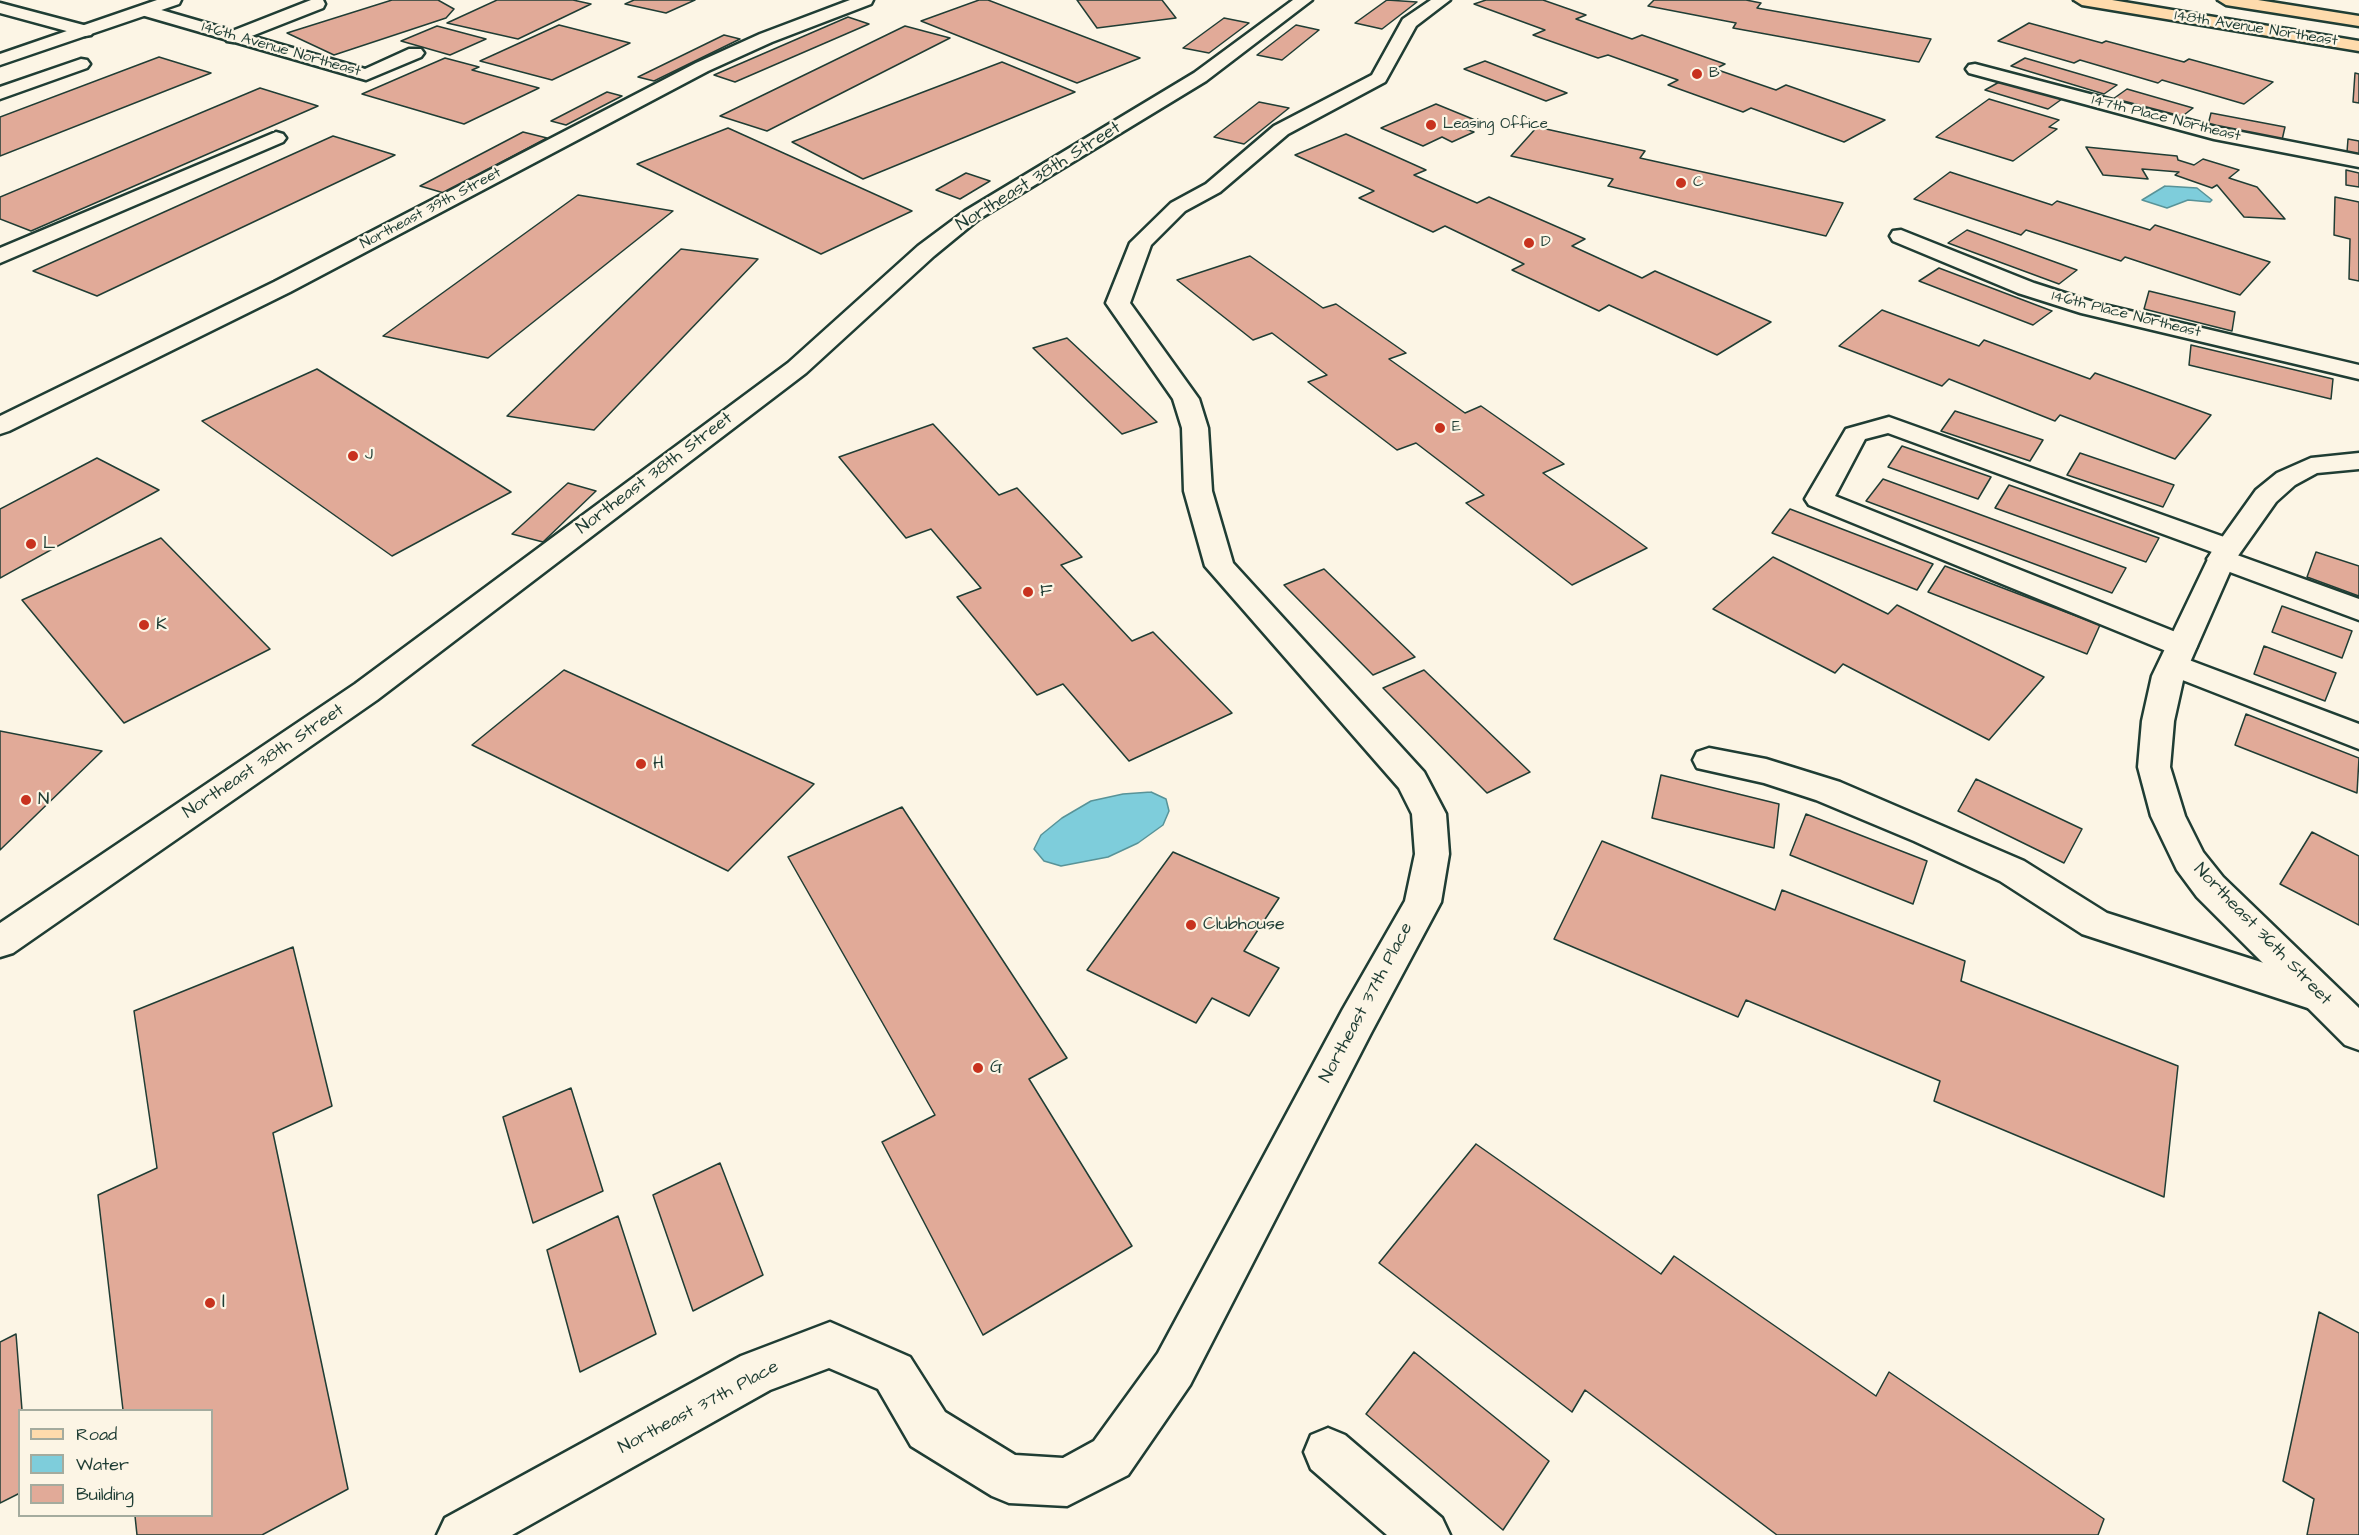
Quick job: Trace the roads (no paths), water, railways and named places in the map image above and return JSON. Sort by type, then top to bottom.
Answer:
[{"type":"main road","name":"148th Avenue Northeast","points":[[2082,0],[2359,46]]},
{"type":"main road","name":"148th Avenue Northeast","points":[[2226,0],[2359,21]]},
{"type":"street","points":[[0,60],[173,0]]},
{"type":"street","name":"Northeast 39th Street","points":[[0,426],[282,287],[702,67],[766,38],[865,0]]},
{"type":"street","name":"Northeast 38th Street","points":[[0,942],[375,685],[797,368],[926,251],[972,215],[1200,77],[1304,0]]},
{"type":"street","name":"Northeast 37th Place","points":[[462,1535],[757,1372],[830,1345],[894,1373],[928,1430],[1010,1479],[1067,1482],[1111,1458],[1174,1369],[1357,1021],[1423,902],[1432,854],[1429,814],[1412,781],[1218,566],[1198,491],[1195,428],[1186,399],[1118,303],[1141,243],[1178,207],[1213,188],[1281,130],[1379,78],[1409,23],[1442,0]]},
{"type":"street","points":[[233,37],[317,4]]},
{"type":"street","points":[[0,8],[85,31]]},
{"type":"street","name":"146th Avenue Northeast","points":[[144,10],[366,75],[415,53]]},
{"type":"street","points":[[0,93],[81,64]]},
{"type":"street","name":"147th Place Northeast","points":[[1975,69],[2214,134],[2359,161]]},
{"type":"street","points":[[0,256],[276,138]]},
{"type":"street","name":"146th Place Northeast","points":[[1901,236],[2026,288],[2089,308],[2359,372]]},
{"type":"street","points":[[2359,610],[2224,554],[1889,425],[1855,434],[1819,500],[2178,655],[2359,737]]},
{"type":"street","name":"Northeast 36th Street","points":[[2359,461],[2311,466],[2286,479],[2266,496],[2224,554],[2168,676],[2158,721],[2154,767],[2168,816],[2188,860],[2210,887],[2359,1033]]},
{"type":"street","points":[[1709,760],[1766,771],[1827,791],[1926,832],[2012,871],[2095,924],[2320,996]]},
{"type":"street","points":[[1328,1452],[1425,1535]]},
{"type":"water","points":[[2165,186],[2197,188],[2212,200],[2210,202],[2188,200],[2167,208],[2142,200]]},
{"type":"water","points":[[1151,792],[1166,799],[1169,811],[1163,825],[1138,843],[1108,857],[1061,866],[1044,861],[1034,849],[1041,835],[1062,818],[1091,801],[1123,794]]},
{"type":"place","name":"B","points":[[1697,74]]},
{"type":"place","name":"Leasing Office","points":[[1431,125]]},
{"type":"place","name":"C","points":[[1681,183]]},
{"type":"place","name":"D","points":[[1529,243]]},
{"type":"place","name":"E","points":[[1440,428]]},
{"type":"place","name":"J","points":[[353,456]]},
{"type":"place","name":"L","points":[[31,544]]},
{"type":"place","name":"F","points":[[1028,592]]},
{"type":"place","name":"K","points":[[144,625]]},
{"type":"place","name":"H","points":[[641,764]]},
{"type":"place","name":"N","points":[[26,800]]},
{"type":"place","name":"Clubhouse","points":[[1191,925]]},
{"type":"place","name":"G","points":[[978,1068]]},
{"type":"place","name":"I","points":[[210,1303]]}]
